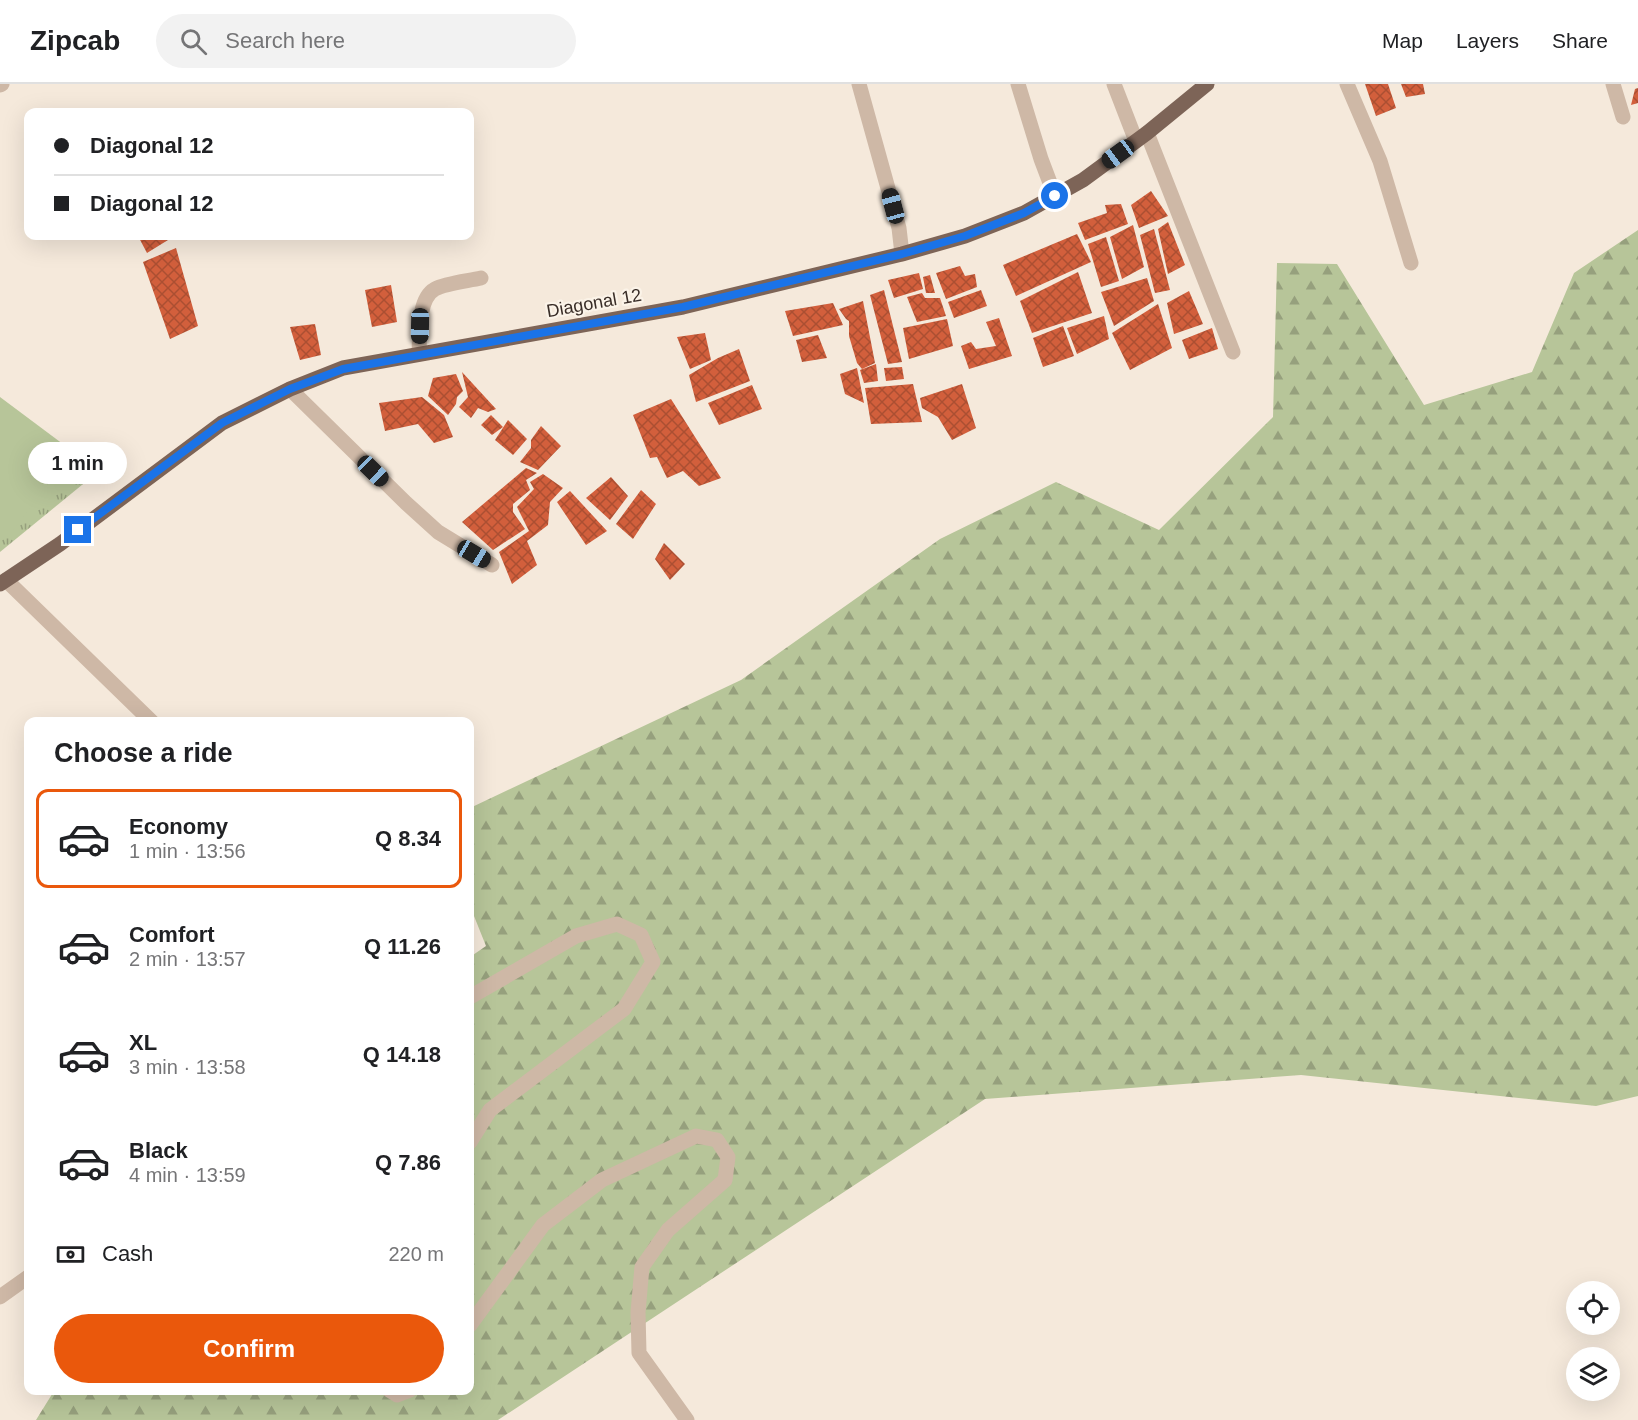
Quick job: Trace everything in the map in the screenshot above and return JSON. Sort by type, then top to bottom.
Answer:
[{"type":"main road","name":"Diagonal 12","points":[[3,582],[60,544],[222,423],[290,389],[343,369],[683,307],[902,254],[975,232],[1024,213],[1083,180],[1142,137],[1207,84]]},
{"type":"street","points":[[859,84],[898,228],[902,254]]},
{"type":"street","points":[[1018,84],[1055,196]]},
{"type":"street","points":[[1114,84],[1142,137],[1233,352]]},
{"type":"street","points":[[1347,84],[1380,161],[1411,263]]},
{"type":"street","points":[[1612,84],[1623,117]]},
{"type":"street","points":[[419,354],[423,304],[434,289],[481,278]]},
{"type":"street","points":[[290,389],[438,532],[492,565]]},
{"type":"street","points":[[3,582],[147,717]]},
{"type":"street","points":[[474,995],[576,936],[617,924],[641,935],[653,962],[624,1009],[490,1110],[474,1136]]},
{"type":"street","points":[[474,1320],[543,1225],[602,1180],[696,1136],[717,1140],[728,1157],[725,1180],[668,1230],[642,1267],[638,1312],[639,1353],[687,1420]]},
{"type":"street","points":[[0,1297],[24,1280]]},
{"type":"green space","points":[[1638,230],[1638,1096],[1596,1106],[1301,1075],[985,1099],[498,1420],[36,1420],[52,1395],[474,1395],[474,954],[486,946],[474,916],[474,806],[741,680],[940,539],[1056,482],[1159,530],[1273,417],[1277,263],[1337,264],[1424,405],[1532,372],[1574,273]]},
{"type":"green space","points":[[0,397],[99,471],[0,552]]},
{"type":"green space","points":[[0,405],[69,456],[11,533],[0,525]]},
{"type":"building","points":[[1365,84],[1388,84],[1396,108],[1376,116]]},
{"type":"building","points":[[1401,84],[1423,84],[1425,94],[1406,97]]},
{"type":"building","points":[[1638,88],[1638,103],[1631,105],[1635,89]]},
{"type":"building","points":[[1151,191],[1168,216],[1139,228],[1131,205]]},
{"type":"building","points":[[1121,204],[1128,224],[1085,240],[1078,223],[1107,213],[1105,205]]},
{"type":"building","points":[[1168,222],[1185,265],[1168,274],[1158,229]]},
{"type":"building","points":[[1133,225],[1144,267],[1122,279],[1110,237]]},
{"type":"building","points":[[1154,229],[1170,290],[1155,293],[1140,235]]},
{"type":"building","points":[[1077,234],[1091,262],[1016,296],[1003,265]]},
{"type":"building","points":[[1106,237],[1119,281],[1101,287],[1088,244]]},
{"type":"building","points":[[140,240],[168,240],[147,253]]},
{"type":"building","points":[[176,248],[198,326],[170,339],[143,262]]},
{"type":"building","points":[[960,266],[965,276],[975,274],[977,287],[946,299],[936,273]]},
{"type":"building","points":[[1078,272],[1092,313],[1032,333],[1020,301]]},
{"type":"building","points":[[919,273],[923,289],[894,298],[888,280]]},
{"type":"building","points":[[930,275],[935,293],[926,293],[923,277]]},
{"type":"building","points":[[1147,278],[1154,301],[1114,326],[1101,292]]},
{"type":"building","points":[[391,285],[397,322],[372,327],[365,290]]},
{"type":"building","points":[[884,290],[902,362],[888,364],[870,295]]},
{"type":"building","points":[[981,290],[987,306],[954,318],[948,302]]},
{"type":"building","points":[[1189,291],[1203,324],[1174,334],[1167,303]]},
{"type":"building","points":[[922,293],[925,298],[940,298],[946,316],[917,322],[907,297]]},
{"type":"building","points":[[863,301],[875,363],[862,369],[857,363],[849,336],[849,321],[839,309]]},
{"type":"building","points":[[833,303],[843,325],[793,336],[785,311]]},
{"type":"building","points":[[1158,304],[1172,348],[1130,370],[1112,333]]},
{"type":"building","points":[[1104,316],[1109,339],[1077,354],[1067,328]]},
{"type":"building","points":[[999,318],[1012,356],[969,369],[961,346],[971,342],[976,349],[996,346],[986,322]]},
{"type":"building","points":[[947,319],[953,346],[909,359],[903,328]]},
{"type":"building","points":[[315,324],[321,355],[300,360],[290,327]]},
{"type":"building","points":[[1063,326],[1074,356],[1043,367],[1033,338]]},
{"type":"building","points":[[1212,328],[1218,349],[1189,359],[1182,340]]},
{"type":"building","points":[[705,333],[711,360],[690,369],[677,337]]},
{"type":"building","points":[[818,335],[827,358],[802,362],[796,340]]},
{"type":"building","points":[[739,349],[750,381],[696,402],[689,375]]},
{"type":"building","points":[[876,364],[878,381],[864,383],[860,370]]},
{"type":"building","points":[[902,367],[904,379],[886,381],[884,368]]},
{"type":"building","points":[[857,368],[864,403],[845,394],[840,374]]},
{"type":"building","points":[[462,372],[496,409],[488,412],[478,408],[471,418],[459,407],[468,397]]},
{"type":"building","points":[[456,374],[463,391],[457,397],[456,404],[448,415],[428,396],[433,378]]},
{"type":"building","points":[[913,384],[922,422],[871,424],[865,388]]},
{"type":"building","points":[[962,384],[976,428],[952,440],[938,417],[922,408],[920,398]]},
{"type":"building","points":[[752,385],[762,409],[719,425],[708,403]]},
{"type":"building","points":[[422,397],[444,415],[453,437],[434,443],[418,424],[385,431],[379,403]]},
{"type":"building","points":[[671,399],[721,478],[699,486],[683,471],[667,478],[657,457],[650,458],[633,415]]},
{"type":"building","points":[[491,415],[503,427],[492,435],[481,425]]},
{"type":"building","points":[[508,420],[527,439],[513,455],[495,440]]},
{"type":"building","points":[[541,426],[561,446],[538,470],[520,462],[531,448],[531,440]]},
{"type":"building","points":[[526,468],[537,473],[526,480],[530,490],[513,504],[513,512],[525,529],[493,550],[462,522]]},
{"type":"building","points":[[543,474],[563,488],[550,502],[548,525],[527,541],[537,565],[512,584],[499,552],[529,531],[517,507],[534,489],[530,482]]},
{"type":"building","points":[[611,477],[628,496],[610,520],[586,498]]},
{"type":"building","points":[[641,490],[656,504],[633,539],[616,524]]},
{"type":"building","points":[[570,491],[607,531],[586,545],[557,502]]},
{"type":"building","points":[[664,543],[685,564],[670,580],[655,559]]},
{"type":"route","points":[[78,530],[222,423],[290,389],[343,369],[683,307],[902,254],[965,236],[1024,213],[1055,196]]}]
